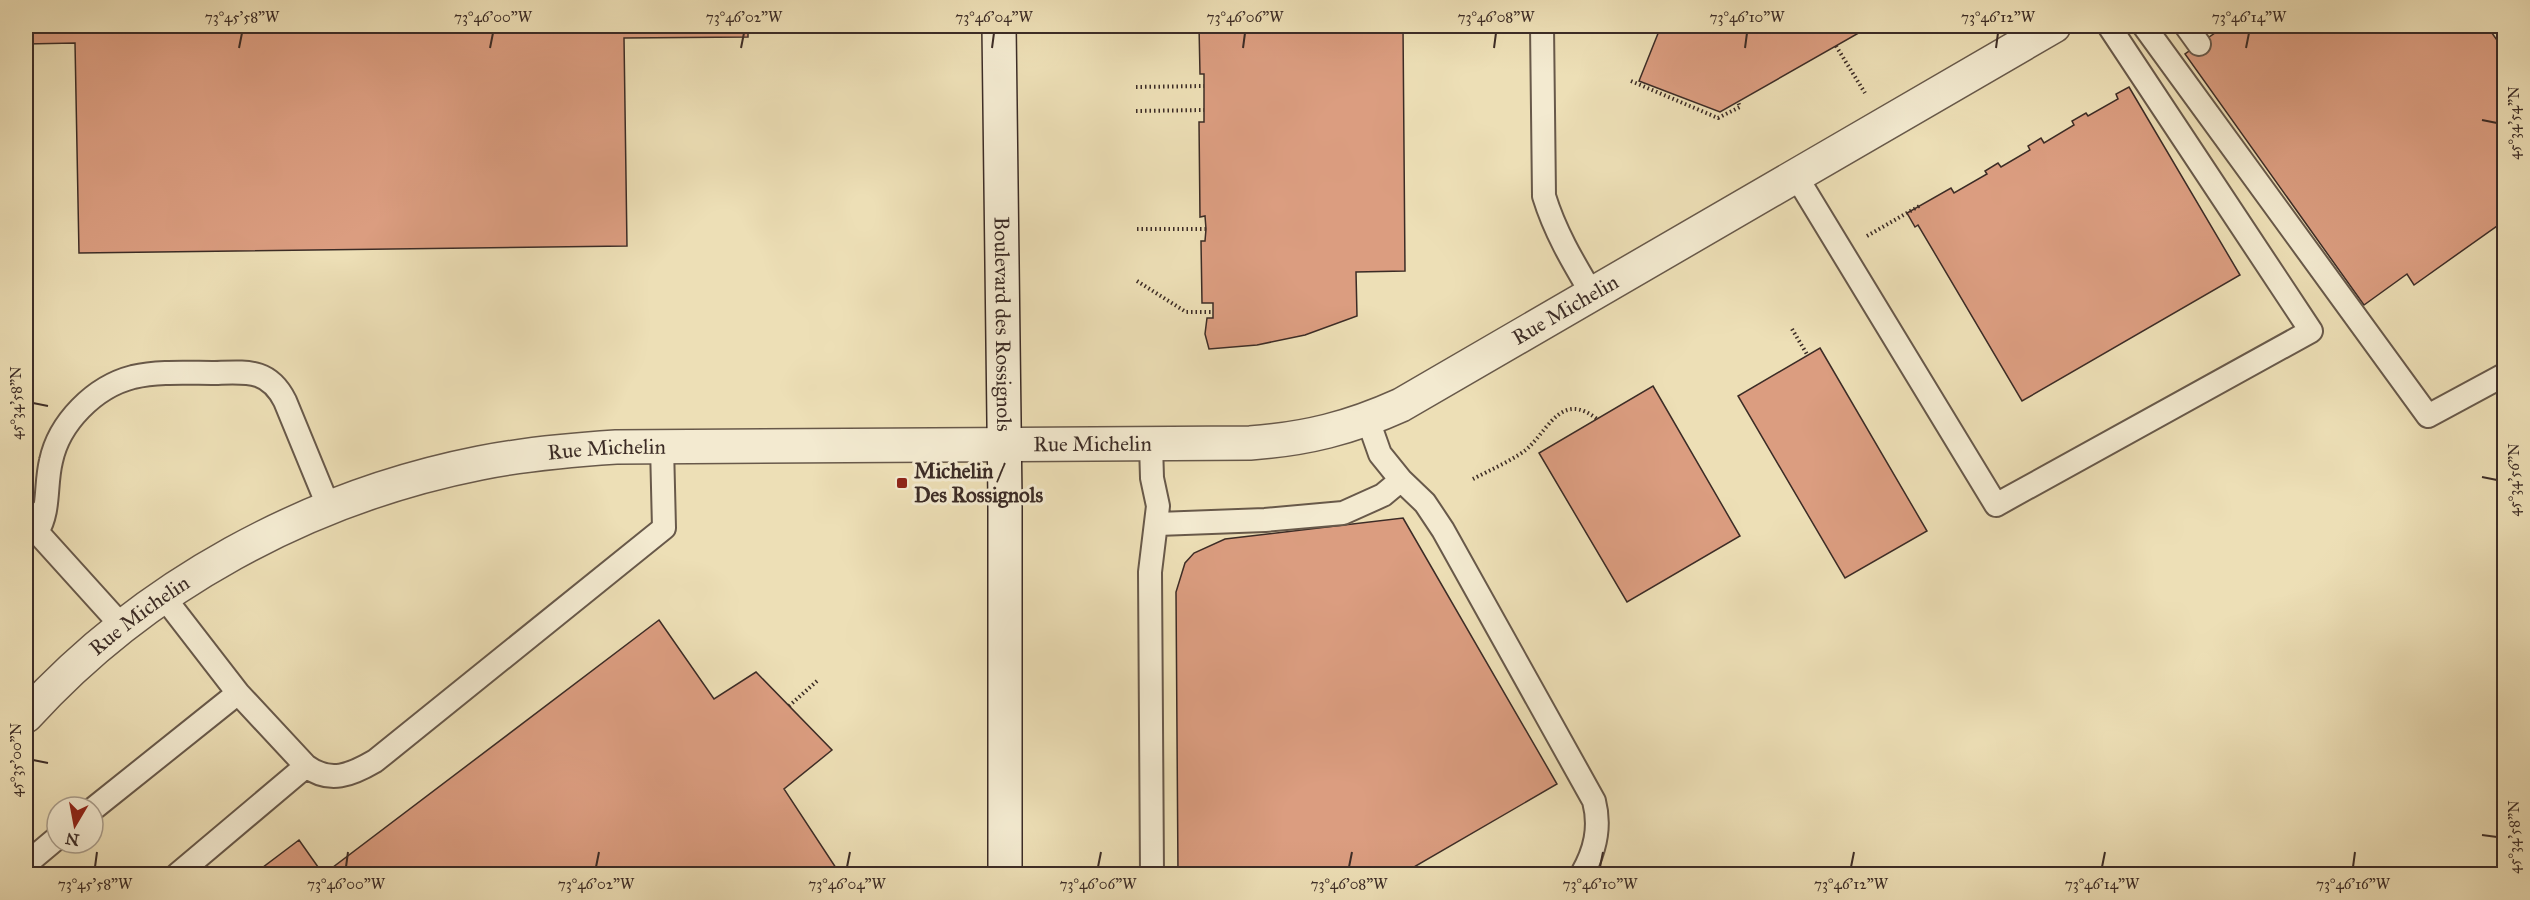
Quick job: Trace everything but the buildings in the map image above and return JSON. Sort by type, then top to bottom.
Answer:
[{"type":"street","name":"Boulevard des Rossignols","points":[[999,26],[1002,444],[1005,500],[1005,874]]},
{"type":"street","name":"Rue Michelin","points":[[26,716],[60,679],[122,626],[163,596],[245,547],[329,508],[414,479],[479,463],[581,450],[662,446],[1150,444],[1274,441],[1326,433],[1368,420],[1401,405],[2054,26]]},
{"type":"lane","points":[[1542,26],[1544,196],[1552,222],[1592,294]]},
{"type":"lane","points":[[1796,176],[1996,505],[2311,331],[2109,26]]},
{"type":"lane","points":[[2144,26],[2428,416],[2505,375]]},
{"type":"lane","points":[[2186,26],[2199,44]]},
{"type":"lane","points":[[122,626],[29,522],[45,512],[54,447],[62,430],[93,398],[118,382],[153,374],[235,372],[270,379],[277,386],[285,401],[329,508]]},
{"type":"lane","points":[[1368,420],[1380,454],[1401,480],[1425,503],[1443,530],[1594,801],[1598,817],[1597,834],[1591,858],[1582,874]]},
{"type":"lane","points":[[1150,444],[1152,478],[1158,506],[1158,524],[1150,572],[1152,874]]},
{"type":"lane","points":[[163,596],[238,693],[306,766],[316,774],[335,777],[357,771],[375,760],[664,528],[662,446]]},
{"type":"lane","points":[[1158,524],[1265,520],[1343,513],[1383,495],[1401,480]]},
{"type":"lane","points":[[105,799],[238,693]]},
{"type":"lane","points":[[178,874],[306,766]]},
{"type":"lane","points":[[26,864],[45,848]]},
{"type":"path","points":[[1836,46],[1865,93]]},
{"type":"path","points":[[1630,81],[1718,118],[1740,106],[1738,102]]},
{"type":"path","points":[[1136,87],[1204,86]]},
{"type":"path","points":[[1136,111],[1204,110]]},
{"type":"path","points":[[1862,239],[1921,205]]},
{"type":"path","points":[[1137,229],[1206,229]]},
{"type":"path","points":[[1137,281],[1186,312],[1212,312]]},
{"type":"path","points":[[1792,329],[1808,356]]},
{"type":"path","points":[[1473,480],[1529,447],[1548,422],[1560,412],[1578,410],[1589,412],[1597,419]]},
{"type":"path","points":[[789,706],[817,681]]},
{"type":"place","name":"Michelin / Des Rossignols","points":[[902,483]]}]
